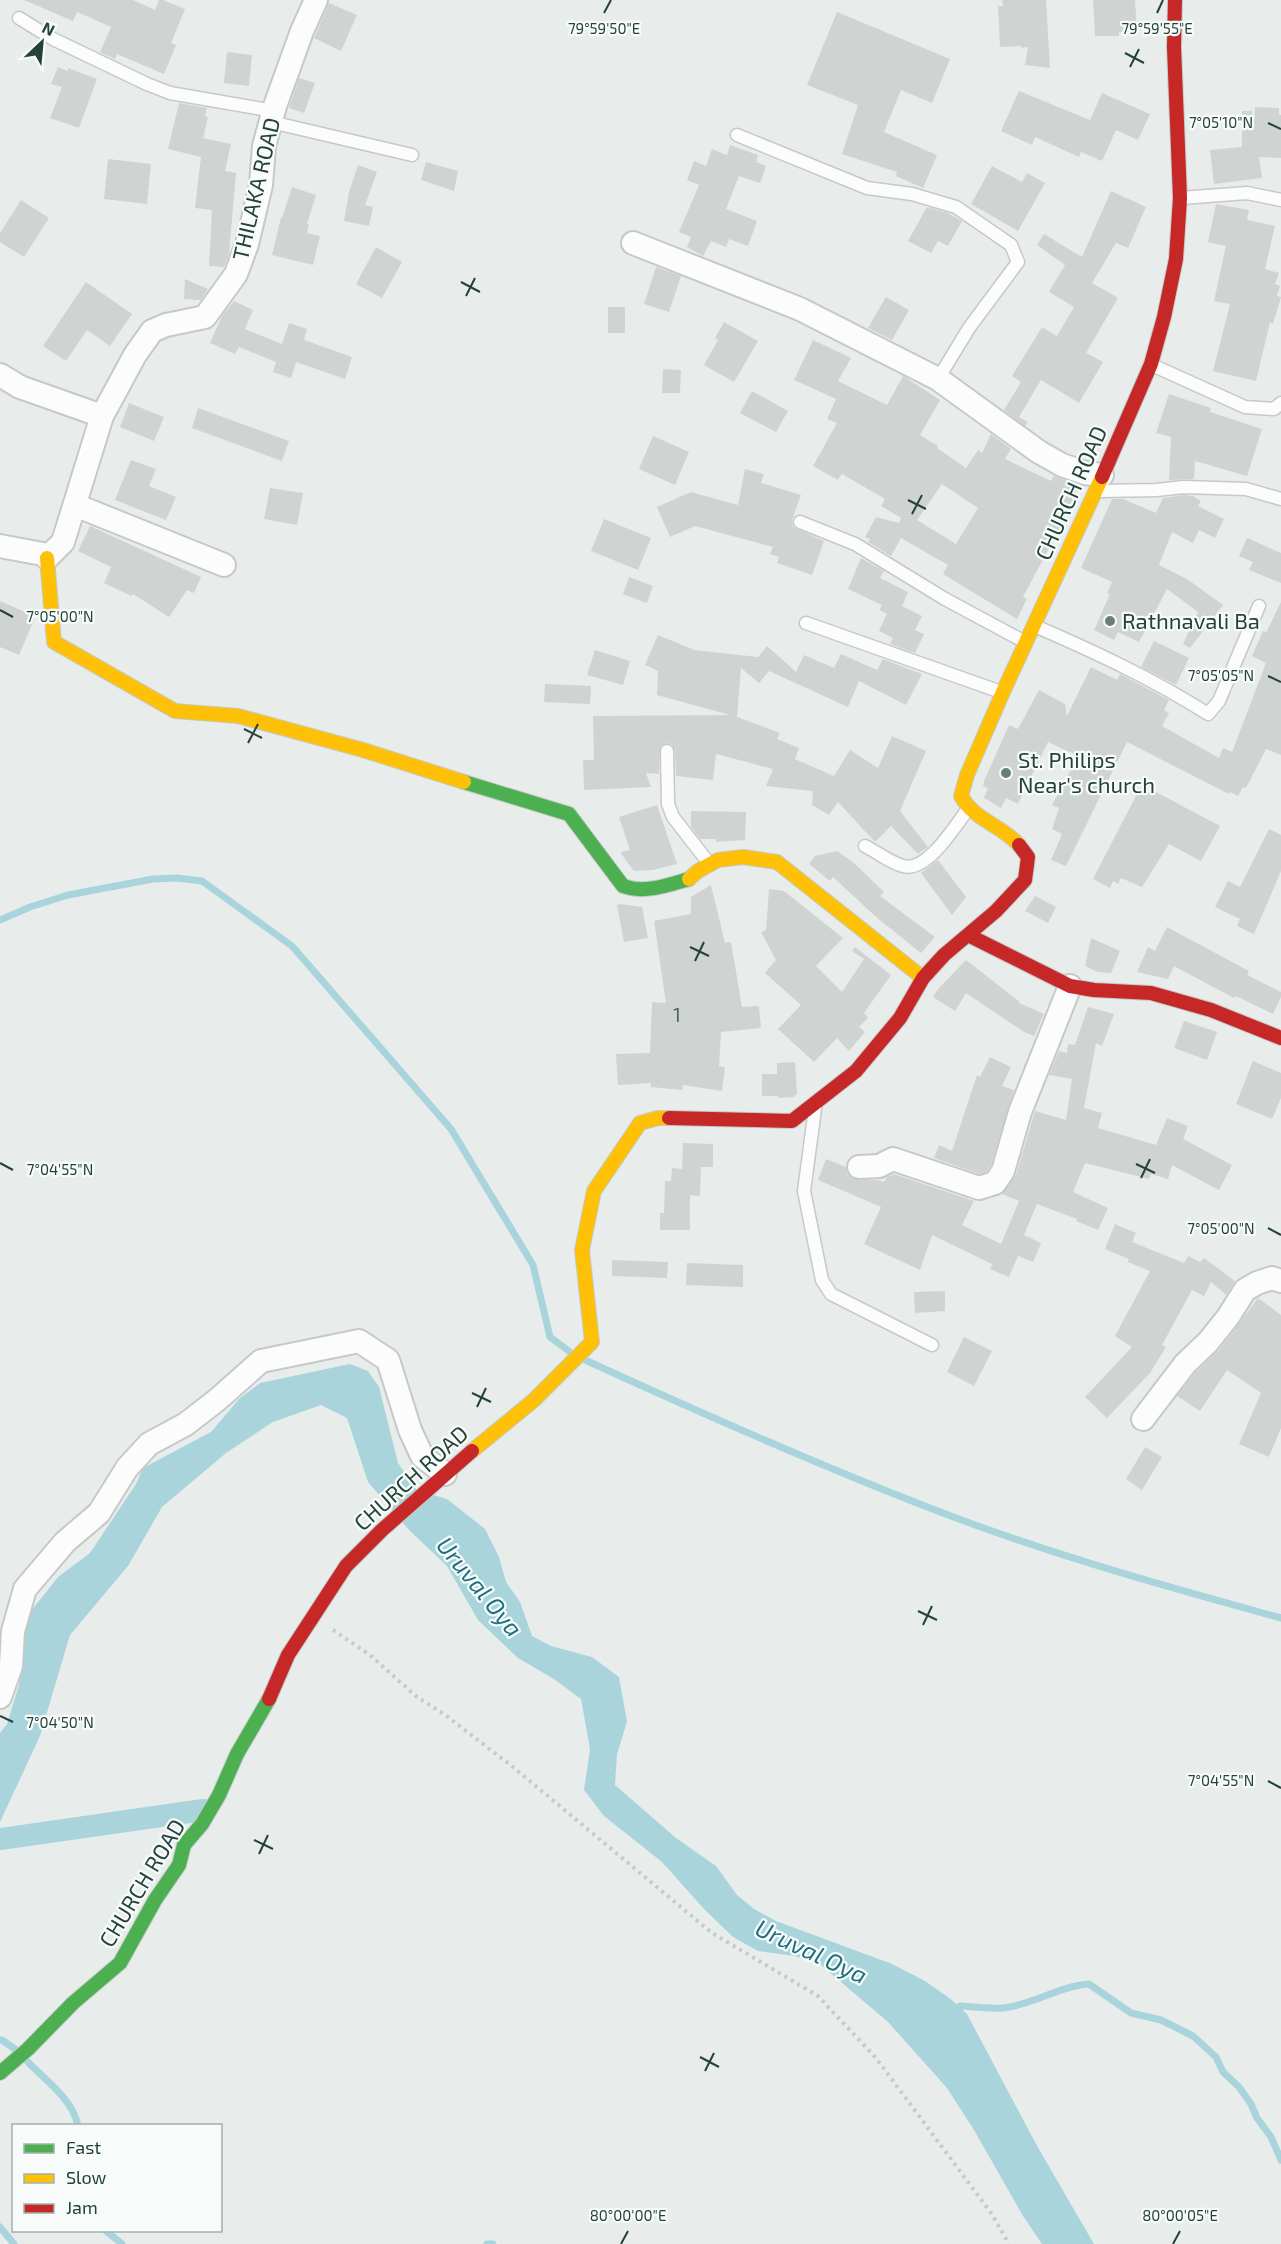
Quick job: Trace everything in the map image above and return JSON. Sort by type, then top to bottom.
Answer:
[{"type":"street","name":"THILAKA ROAD","points":[[47,557],[63,542],[102,416],[135,355],[152,331],[166,325],[206,317],[236,274],[248,244],[257,205],[264,146],[302,31],[316,0]]},
{"type":"street","name":"CHURCH ROAD","points":[[0,2073],[73,2003],[120,1963],[155,1900],[179,1864],[184,1845],[202,1824],[219,1795],[237,1754],[266,1705],[288,1655],[346,1566],[382,1530],[445,1474],[534,1400],[592,1342],[582,1250],[594,1191],[640,1123],[658,1118],[792,1121],[856,1071],[900,1018],[923,978],[996,911],[1025,880],[1028,857],[1017,843],[999,827],[978,817],[968,808],[961,796],[967,775],[1002,692],[1079,531],[1151,364],[1164,317],[1176,259],[1180,198],[1174,47],[1175,0]]},
{"type":"street","points":[[633,243],[800,309],[938,379],[1039,452],[1062,465],[1085,473],[1099,483]]},
{"type":"street","points":[[0,375],[20,387],[102,416]]},
{"type":"street","points":[[75,505],[224,565]]},
{"type":"street","points":[[0,546],[47,557],[54,642],[175,711],[238,716],[363,750],[569,814],[623,886],[629,889],[660,888],[690,879],[694,872],[708,862],[756,857],[777,862],[923,978]]},
{"type":"street","points":[[968,935],[1070,986],[1094,990],[1151,993],[1211,1010],[1281,1038]]},
{"type":"street","points":[[859,1167],[879,1166],[893,1159],[979,1188],[995,1183],[1003,1171],[1020,1112],[1070,986]]},
{"type":"street","points":[[1143,1419],[1185,1364],[1208,1342],[1228,1317],[1245,1290],[1272,1278],[1281,1281]]},
{"type":"street","points":[[0,1697],[11,1666],[13,1631],[25,1589],[65,1542],[99,1513],[127,1468],[149,1444],[186,1424],[217,1401],[261,1361],[358,1341],[388,1360],[410,1430],[422,1456],[445,1474]]},
{"type":"lane","points":[[19,18],[53,39],[170,93],[273,116],[412,155]]},
{"type":"lane","points":[[737,135],[867,188],[912,194],[956,207],[1011,245],[1018,262],[969,328],[938,379]]},
{"type":"lane","points":[[1180,198],[1247,193],[1281,200]]},
{"type":"lane","points":[[1151,364],[1245,406],[1275,409],[1281,403]]},
{"type":"lane","points":[[1099,483],[1156,490],[1184,487],[1245,489],[1281,499]]},
{"type":"lane","points":[[800,522],[855,544],[945,599],[1026,642]]},
{"type":"lane","points":[[1034,626],[1104,656],[1179,695],[1208,714],[1219,701],[1259,606]]},
{"type":"lane","points":[[806,623],[1002,692]]},
{"type":"lane","points":[[667,750],[668,804],[673,817],[708,862]]},
{"type":"lane","points":[[865,846],[904,867],[921,865],[943,843],[968,808]]},
{"type":"lane","points":[[816,1102],[804,1191],[822,1280],[831,1294],[932,1344]]},
{"type":"path","points":[[314,1615],[341,1637],[370,1655],[417,1697],[444,1714],[513,1767],[712,1933],[819,1996],[876,2058],[991,2213],[1009,2244]]},
{"type":"water","name":"Uruval Oya","points":[[350,1364],[368,1371],[379,1387],[398,1463],[417,1490],[447,1499],[485,1529],[499,1557],[506,1582],[520,1602],[532,1636],[551,1646],[592,1657],[619,1677],[627,1722],[617,1754],[615,1785],[676,1838],[716,1866],[737,1895],[754,1909],[776,1921],[892,1964],[925,1981],[967,2014],[1036,2144],[1094,2244],[1042,2244],[947,2088],[888,2022],[821,1965],[795,1956],[758,1951],[733,1937],[704,1909],[662,1862],[604,1816],[584,1790],[590,1749],[581,1699],[554,1679],[518,1658],[478,1620],[447,1566],[409,1530],[368,1482],[347,1418],[321,1405],[273,1422],[226,1453],[162,1507],[128,1566],[70,1635],[40,1736],[0,1822],[0,1733],[7,1724],[19,1685],[21,1643],[31,1611],[58,1577],[90,1553],[136,1484],[143,1468],[211,1432],[239,1399],[260,1383]]},
{"type":"building","points":[[24,0],[133,0],[155,10],[159,0],[163,0],[185,9],[171,43],[176,45],[164,74],[117,54],[115,59],[100,52],[111,27],[77,12],[73,21]]},
{"type":"building","points":[[1002,0],[1046,0],[1050,68],[1025,65],[1028,47],[1000,47],[998,6],[1003,6]]},
{"type":"building","points":[[1093,0],[1135,0],[1137,31],[1119,32],[1119,36],[1095,36]]},
{"type":"building","points":[[329,3],[357,15],[341,51],[314,38]]},
{"type":"building","points":[[837,12],[950,59],[932,103],[901,90],[884,132],[937,155],[923,188],[896,176],[897,172],[842,154],[858,105],[807,85]]},
{"type":"building","points":[[227,52],[252,55],[249,86],[224,83]]},
{"type":"building","points":[[58,67],[68,71],[68,68],[97,79],[79,128],[50,118],[62,87],[51,84]]},
{"type":"building","points":[[299,78],[315,83],[304,113],[289,108]]},
{"type":"building","points":[[1019,91],[1090,120],[1102,93],[1150,114],[1138,140],[1116,130],[1102,161],[1081,152],[1079,157],[1035,137],[1032,145],[1001,131]]},
{"type":"building","points":[[179,103],[207,108],[205,116],[208,117],[203,138],[231,144],[225,171],[236,173],[229,254],[224,267],[209,266],[212,210],[195,208],[201,157],[168,149]]},
{"type":"building","points":[[1255,107],[1279,108],[1281,158],[1259,157],[1262,178],[1214,184],[1210,150],[1242,147],[1242,111],[1252,111],[1254,127]]},
{"type":"building","points":[[730,145],[758,155],[756,162],[766,166],[760,183],[739,176],[726,209],[757,221],[748,246],[729,239],[726,247],[711,241],[703,256],[687,247],[691,237],[679,232],[699,185],[687,180],[694,161],[706,166],[712,149],[727,155]]},
{"type":"building","points":[[108,159],[151,164],[147,204],[104,199]]},
{"type":"building","points":[[426,162],[458,171],[454,191],[421,180]]},
{"type":"building","points":[[358,165],[377,172],[365,205],[373,207],[369,226],[344,221],[349,192]]},
{"type":"building","points":[[992,166],[1022,182],[1027,173],[1045,183],[1018,231],[971,204]]},
{"type":"building","points":[[292,187],[316,195],[307,224],[309,224],[307,233],[320,236],[313,265],[272,255],[281,217]]},
{"type":"building","points":[[1111,191],[1146,207],[1128,248],[1116,243],[1092,283],[1118,298],[1086,353],[1103,362],[1079,403],[1041,380],[1019,417],[1028,422],[1025,426],[1004,410],[1021,382],[1012,376],[1042,327],[1057,336],[1074,307],[1049,292],[1065,265],[1037,245],[1044,234],[1082,257]]},
{"type":"building","points":[[21,200],[49,218],[24,257],[0,242],[0,233]]},
{"type":"building","points":[[1216,204],[1249,210],[1247,220],[1275,226],[1265,269],[1279,273],[1275,284],[1280,286],[1277,296],[1281,297],[1273,324],[1270,322],[1256,381],[1213,371],[1230,304],[1214,301],[1226,246],[1208,242]]},
{"type":"building","points":[[927,207],[948,213],[962,221],[948,246],[938,241],[931,253],[908,241]]},
{"type":"building","points":[[376,247],[402,262],[382,298],[356,284]]},
{"type":"building","points":[[656,267],[681,276],[669,312],[644,304]]},
{"type":"building","points":[[185,279],[208,289],[201,300],[184,299]]},
{"type":"building","points":[[86,282],[132,314],[110,346],[87,330],[66,361],[43,346]]},
{"type":"building","points":[[886,297],[909,310],[892,340],[868,328]]},
{"type":"building","points":[[234,301],[253,310],[245,329],[282,344],[289,323],[307,329],[304,340],[352,357],[345,379],[296,362],[291,378],[273,372],[276,362],[239,347],[235,354],[210,343],[222,316]]},
{"type":"building","points":[[608,307],[625,307],[625,333],[608,333]]},
{"type":"building","points":[[724,322],[758,341],[734,382],[704,365],[718,340],[715,338]]},
{"type":"building","points":[[813,340],[851,358],[838,381],[887,405],[903,376],[940,400],[920,435],[966,468],[978,450],[982,453],[991,434],[1011,449],[1005,459],[1051,481],[1054,476],[1079,485],[1063,522],[1023,597],[1027,599],[1017,619],[943,574],[948,565],[901,538],[891,556],[868,542],[870,539],[865,537],[876,517],[899,523],[901,518],[881,506],[885,499],[842,474],[838,480],[813,466],[837,423],[827,419],[836,399],[794,380]],"holes":[[[942,484],[978,508],[956,544],[917,520]]]},
{"type":"building","points":[[663,369],[681,370],[680,393],[662,393]]},
{"type":"building","points":[[752,391],[788,411],[776,432],[740,413]]},
{"type":"building","points":[[1169,394],[1211,408],[1210,412],[1262,429],[1247,476],[1195,461],[1194,479],[1169,480],[1171,437],[1156,433]]},
{"type":"building","points":[[129,403],[164,417],[154,441],[120,427]]},
{"type":"building","points":[[198,408],[289,441],[282,461],[192,428]]},
{"type":"building","points":[[653,436],[689,452],[675,485],[639,469]]},
{"type":"building","points":[[131,460],[156,469],[149,486],[176,497],[166,520],[115,500]]},
{"type":"building","points":[[745,469],[764,474],[761,483],[801,495],[792,520],[793,527],[824,541],[812,575],[777,563],[779,557],[770,554],[773,547],[695,526],[670,537],[657,507],[691,492],[738,505]]},
{"type":"building","points":[[270,488],[303,493],[297,525],[264,519]]},
{"type":"building","points":[[1193,496],[1201,501],[1198,506],[1224,519],[1215,538],[1199,530],[1193,543],[1172,532],[1159,565],[1187,579],[1223,605],[1190,648],[1183,644],[1198,612],[1167,589],[1139,642],[1118,632],[1114,640],[1094,630],[1110,594],[1107,593],[1112,582],[1081,568],[1112,499],[1123,499],[1156,513],[1163,498]]},
{"type":"building","points":[[604,519],[651,538],[638,570],[591,551]]},
{"type":"building","points":[[90,526],[201,577],[194,593],[187,590],[169,617],[133,594],[131,596],[104,583],[111,567],[78,551]]},
{"type":"building","points":[[1247,538],[1281,553],[1281,583],[1249,570],[1253,562],[1239,556]]},
{"type":"building","points":[[861,558],[884,571],[880,578],[908,592],[902,606],[922,616],[915,630],[924,634],[915,653],[890,644],[893,638],[879,631],[887,614],[879,610],[882,605],[848,589]]},
{"type":"building","points":[[629,577],[653,586],[647,603],[623,594]]},
{"type":"building","points":[[0,601],[34,616],[19,655],[0,647]]},
{"type":"building","points":[[1281,602],[1281,755],[1266,749],[1246,788],[1243,787],[1238,796],[1230,792],[1229,794],[1127,742],[1066,866],[1051,860],[1062,834],[1052,829],[1059,808],[1052,805],[1078,756],[1048,742],[1018,804],[1006,798],[1001,808],[984,798],[988,788],[983,786],[984,781],[1009,725],[1018,729],[1039,690],[1065,704],[1067,716],[1091,667],[1117,680],[1120,674],[1169,700],[1164,710],[1169,713],[1162,726],[1219,758],[1223,748],[1232,752],[1266,663],[1252,656],[1263,631],[1266,633]]},
{"type":"building","points":[[658,635],[694,650],[758,657],[767,646],[796,672],[804,655],[834,668],[841,654],[877,670],[883,659],[922,674],[906,705],[859,681],[848,707],[769,671],[759,683],[741,668],[737,717],[780,733],[777,739],[799,748],[795,759],[834,776],[850,750],[878,768],[892,736],[926,751],[900,811],[928,847],[918,854],[891,826],[875,842],[838,802],[829,815],[812,805],[813,791],[766,786],[773,769],[716,754],[713,780],[676,776],[675,750],[671,744],[667,743],[660,748],[659,774],[646,773],[651,787],[584,790],[583,760],[594,760],[593,716],[730,715],[657,695],[658,671],[645,665]]},
{"type":"building","points":[[1154,641],[1189,658],[1176,685],[1141,667]]},
{"type":"building","points":[[595,650],[630,661],[623,685],[587,675]]},
{"type":"building","points":[[545,684],[591,686],[590,704],[544,702]]},
{"type":"building","points":[[1140,788],[1152,795],[1154,791],[1220,826],[1201,861],[1169,844],[1142,887],[1121,878],[1118,884],[1113,881],[1110,888],[1093,879]]},
{"type":"building","points":[[657,805],[677,864],[653,870],[634,871],[621,852],[630,850],[619,817]]},
{"type":"building","points":[[691,811],[746,812],[745,840],[716,842],[716,839],[700,839],[691,827]]},
{"type":"building","points":[[1269,829],[1281,835],[1281,871],[1254,934],[1237,926],[1240,919],[1215,907],[1228,881],[1240,887]]},
{"type":"building","points":[[837,851],[854,863],[884,892],[880,896],[935,937],[921,953],[876,917],[833,877],[830,881],[809,864],[815,856]]},
{"type":"building","points":[[938,860],[966,897],[952,915],[921,873]]},
{"type":"building","points":[[711,885],[725,943],[731,942],[742,1007],[759,1006],[761,1028],[721,1032],[719,1066],[725,1067],[722,1091],[683,1085],[682,1090],[651,1087],[651,1083],[618,1085],[616,1054],[650,1053],[652,1002],[666,1003],[654,921],[691,914],[691,897]]},
{"type":"building","points":[[769,889],[784,891],[843,938],[816,966],[842,992],[864,959],[852,951],[855,947],[891,975],[864,1013],[868,1018],[859,1027],[865,1032],[849,1051],[837,1038],[814,1062],[778,1029],[801,1005],[765,973],[776,960],[761,932],[766,930]]},
{"type":"building","points":[[1035,896],[1056,907],[1048,923],[1025,911]]},
{"type":"building","points":[[617,905],[642,907],[648,938],[624,942]]},
{"type":"building","points":[[1167,927],[1249,971],[1247,975],[1281,992],[1273,1014],[1236,996],[1234,998],[1174,966],[1168,979],[1137,972],[1148,947],[1155,951]]},
{"type":"building","points":[[1091,938],[1120,951],[1111,973],[1098,972],[1085,966]]},
{"type":"building","points":[[966,960],[1019,1003],[1044,1014],[1034,1036],[1024,1032],[966,993],[955,1011],[933,997]]},
{"type":"building","points":[[1088,1007],[1114,1014],[1102,1046],[1096,1043],[1084,1108],[1102,1113],[1098,1128],[1156,1145],[1167,1118],[1188,1126],[1183,1139],[1232,1165],[1219,1190],[1172,1165],[1168,1179],[1151,1174],[1149,1179],[1085,1163],[1073,1192],[1108,1208],[1098,1230],[1076,1221],[1077,1219],[1037,1204],[1024,1235],[1041,1243],[1033,1262],[1018,1256],[1009,1277],[990,1269],[992,1264],[932,1235],[920,1270],[864,1244],[881,1207],[818,1180],[826,1159],[846,1167],[847,1174],[853,1179],[884,1182],[887,1177],[894,1174],[974,1201],[962,1225],[1001,1244],[1019,1201],[1002,1194],[1016,1175],[1035,1111],[1066,1120],[1072,1079],[1049,1075],[1059,1051],[1067,1053],[1068,1044],[1075,1045]]},
{"type":"building","points":[[1184,1021],[1217,1032],[1207,1060],[1174,1048]]},
{"type":"building","points":[[990,1057],[1011,1067],[1002,1086],[1014,1090],[991,1165],[986,1172],[979,1174],[934,1158],[939,1145],[952,1151],[977,1075],[980,1077]]},
{"type":"building","points":[[1253,1061],[1281,1073],[1281,1098],[1272,1119],[1236,1104]]},
{"type":"building","points":[[795,1062],[797,1094],[793,1097],[778,1098],[778,1096],[762,1096],[762,1074],[777,1074],[777,1063]]},
{"type":"building","points":[[683,1143],[713,1144],[713,1167],[701,1167],[700,1196],[690,1195],[690,1230],[660,1230],[660,1213],[664,1213],[665,1181],[671,1181],[672,1168],[682,1169]]},
{"type":"building","points":[[1115,1224],[1136,1233],[1132,1242],[1184,1263],[1188,1256],[1200,1262],[1204,1258],[1235,1281],[1226,1295],[1211,1282],[1204,1296],[1192,1290],[1162,1345],[1166,1347],[1150,1373],[1107,1418],[1085,1397],[1132,1347],[1115,1336],[1150,1271],[1105,1249]]},
{"type":"building","points":[[612,1260],[668,1262],[667,1278],[612,1276]]},
{"type":"building","points":[[687,1263],[743,1265],[743,1287],[686,1285]]},
{"type":"building","points":[[945,1291],[945,1311],[915,1313],[914,1292]]},
{"type":"building","points":[[1258,1298],[1281,1315],[1281,1428],[1269,1457],[1239,1444],[1261,1393],[1227,1370],[1200,1411],[1177,1396],[1195,1373],[1219,1350]]},
{"type":"building","points":[[964,1337],[992,1351],[974,1386],[947,1372]]},
{"type":"building","points":[[1145,1447],[1162,1457],[1142,1490],[1126,1479]]},
{"type":"waterway","points":[[0,920],[30,907],[68,895],[153,879],[177,878],[202,881],[292,946],[451,1129],[533,1265],[550,1337],[570,1352]]},
{"type":"waterway","points":[[585,1360],[763,1440],[943,1513],[1068,1557],[1281,1618]]},
{"type":"waterway","points":[[0,1839],[203,1810]]},
{"type":"waterway","points":[[960,2006],[1003,2008],[1067,1988],[1089,1984],[1131,2013],[1161,2020],[1193,2036],[1216,2057],[1223,2072],[1239,2087],[1251,2104],[1257,2118],[1271,2137],[1281,2160]]},
{"type":"waterway","points":[[0,2040],[15,2049]]},
{"type":"waterway","points":[[27,2061],[64,2099],[77,2124]]},
{"type":"waterway","points":[[0,2227],[14,2244]]},
{"type":"waterway","points":[[107,2232],[122,2244]]},
{"type":"waterway","points":[[487,2244],[493,2244]]},
{"type":"traffic: fast","points":[[464,782],[569,814],[623,886],[648,889],[689,879]]},
{"type":"traffic: fast","points":[[0,2073],[28,2049],[73,2003],[120,1963],[155,1900],[179,1865],[184,1845],[202,1824],[219,1795],[237,1754],[269,1699]]},
{"type":"traffic: slow","points":[[1019,845],[1004,832],[980,817],[961,796],[967,775],[1003,692],[1102,477]]},
{"type":"traffic: slow","points":[[47,558],[54,642],[175,711],[238,716],[363,750],[464,782]]},
{"type":"traffic: slow","points":[[689,879],[718,860],[743,857],[777,862],[923,978]]},
{"type":"traffic: slow","points":[[472,1451],[534,1400],[592,1342],[582,1250],[594,1191],[640,1123],[658,1118],[669,1118]]},
{"type":"traffic: jam","points":[[1102,477],[1151,364],[1176,259],[1180,198],[1174,47],[1175,0]]},
{"type":"traffic: jam","points":[[669,1118],[792,1121],[856,1071],[900,1018],[923,978],[944,955],[996,911],[1025,880],[1028,857],[1019,845]]},
{"type":"traffic: jam","points":[[968,935],[1070,986],[1094,990],[1151,993],[1211,1010],[1281,1038]]},
{"type":"traffic: jam","points":[[269,1699],[288,1655],[346,1566],[382,1530],[472,1451]]},
{"type":"place","name":"Rathnavali Ba","points":[[1110,621]]},
{"type":"place","name":"St. Philips Near's church","points":[[1006,773]]}]
